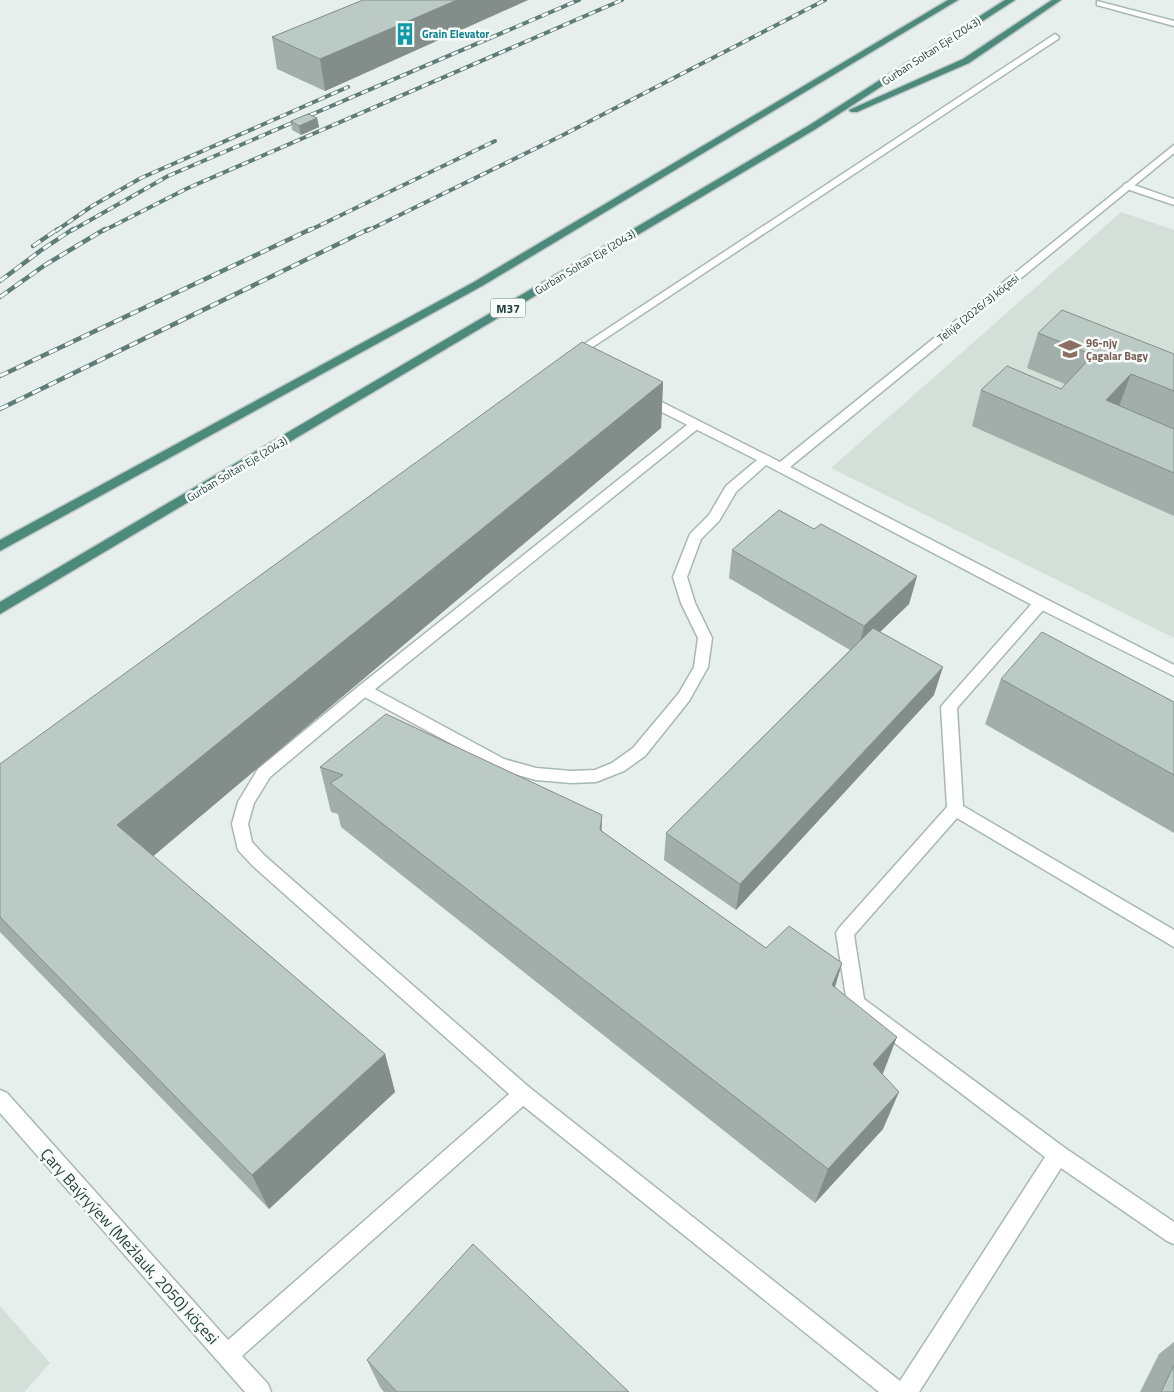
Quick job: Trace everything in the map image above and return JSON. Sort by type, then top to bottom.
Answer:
[{"type":"highway","name":"M37","points":[[0,546],[478,284],[954,0]]},
{"type":"highway","name":"Gurban Soltan Eje (2043)","points":[[0,609],[811,128],[1011,0]]},
{"type":"highway","points":[[811,128],[966,61],[1057,0]]},
{"type":"street","points":[[1100,3],[1174,24]]},
{"type":"street","points":[[584,368],[566,360],[1055,37]]},
{"type":"street","name":"Teliýa (2026/3) köçesi","points":[[782,467],[1174,148]]},
{"type":"street","points":[[1128,186],[1174,202]]},
{"type":"street","points":[[636,394],[782,467],[1040,604],[1174,672]]},
{"type":"street","points":[[696,424],[364,690],[264,773],[246,802],[242,815],[240,824],[244,844],[266,867],[523,1094],[896,1392]]},
{"type":"street","points":[[364,690],[500,764],[536,774],[571,777],[596,776],[618,767],[640,752],[660,728],[684,697],[701,667],[705,638],[688,603],[680,577],[682,569],[695,537],[714,518],[731,489],[766,459]]},
{"type":"street","points":[[1040,604],[949,707],[956,809],[845,932],[856,1003],[1058,1155],[1174,1234]]},
{"type":"street","points":[[956,809],[1174,939]]},
{"type":"street","points":[[227,1355],[523,1094]]},
{"type":"street","name":"Çary Baýryýew (Mežlauk, 2050) köçesi","points":[[0,1099],[260,1392]]},
{"type":"street","points":[[906,1392],[1058,1155]]},
{"type":"shaded area","name":"96-njy Çagalar Bagy","points":[[1121,212],[1174,230],[1174,638],[831,468]]},
{"type":"shaded area","points":[[0,1306],[50,1363],[24,1392],[0,1392]]},
{"type":"building","points":[[363,0],[457,0],[320,59],[272,37]]},
{"type":"building","points":[[308,114],[317,118],[299,126],[291,121]]},
{"type":"building","points":[[1062,310],[1174,354],[1174,391],[1131,374],[1106,400],[1174,429],[1174,473],[981,390],[1007,366],[1061,389],[1093,355],[1038,333]]},
{"type":"building","points":[[582,342],[663,382],[117,825],[385,1054],[252,1175],[0,917],[0,764]]},
{"type":"building","points":[[779,510],[814,529],[821,524],[917,576],[864,626],[732,550]]},
{"type":"building","points":[[873,628],[943,667],[740,884],[666,833]]},
{"type":"building","points":[[1042,632],[1174,702],[1174,775],[1001,679]]},
{"type":"building","points":[[386,714],[602,815],[600,830],[766,948],[789,926],[842,963],[832,985],[897,1037],[873,1064],[899,1092],[828,1169],[330,783],[343,775],[320,767]]},
{"type":"building","points":[[473,1244],[629,1392],[397,1392],[367,1360]]},
{"type":"building","points":[[1174,1365],[1174,1392],[1161,1392]]},
{"type":"railway","points":[[71,231],[168,176],[579,0]]},
{"type":"railway","points":[[103,231],[188,188],[622,0]]},
{"type":"railway","points":[[367,231],[563,135],[825,0]]},
{"type":"railway","points":[[56,231],[92,206],[141,178],[348,87]]},
{"type":"railway","points":[[308,231],[495,141]]},
{"type":"railway","points":[[33,246],[58,229]]},
{"type":"railway","points":[[0,281],[73,229]]},
{"type":"railway","points":[[0,297],[45,265],[105,229]]},
{"type":"railway","points":[[0,376],[311,229]]},
{"type":"railway","points":[[0,409],[369,229]]},
{"type":"place","name":"Grain Elevator","points":[[405,34]]},
{"type":"place","name":"96-njy Çagalar Bagy","points":[[1070,349]]}]
